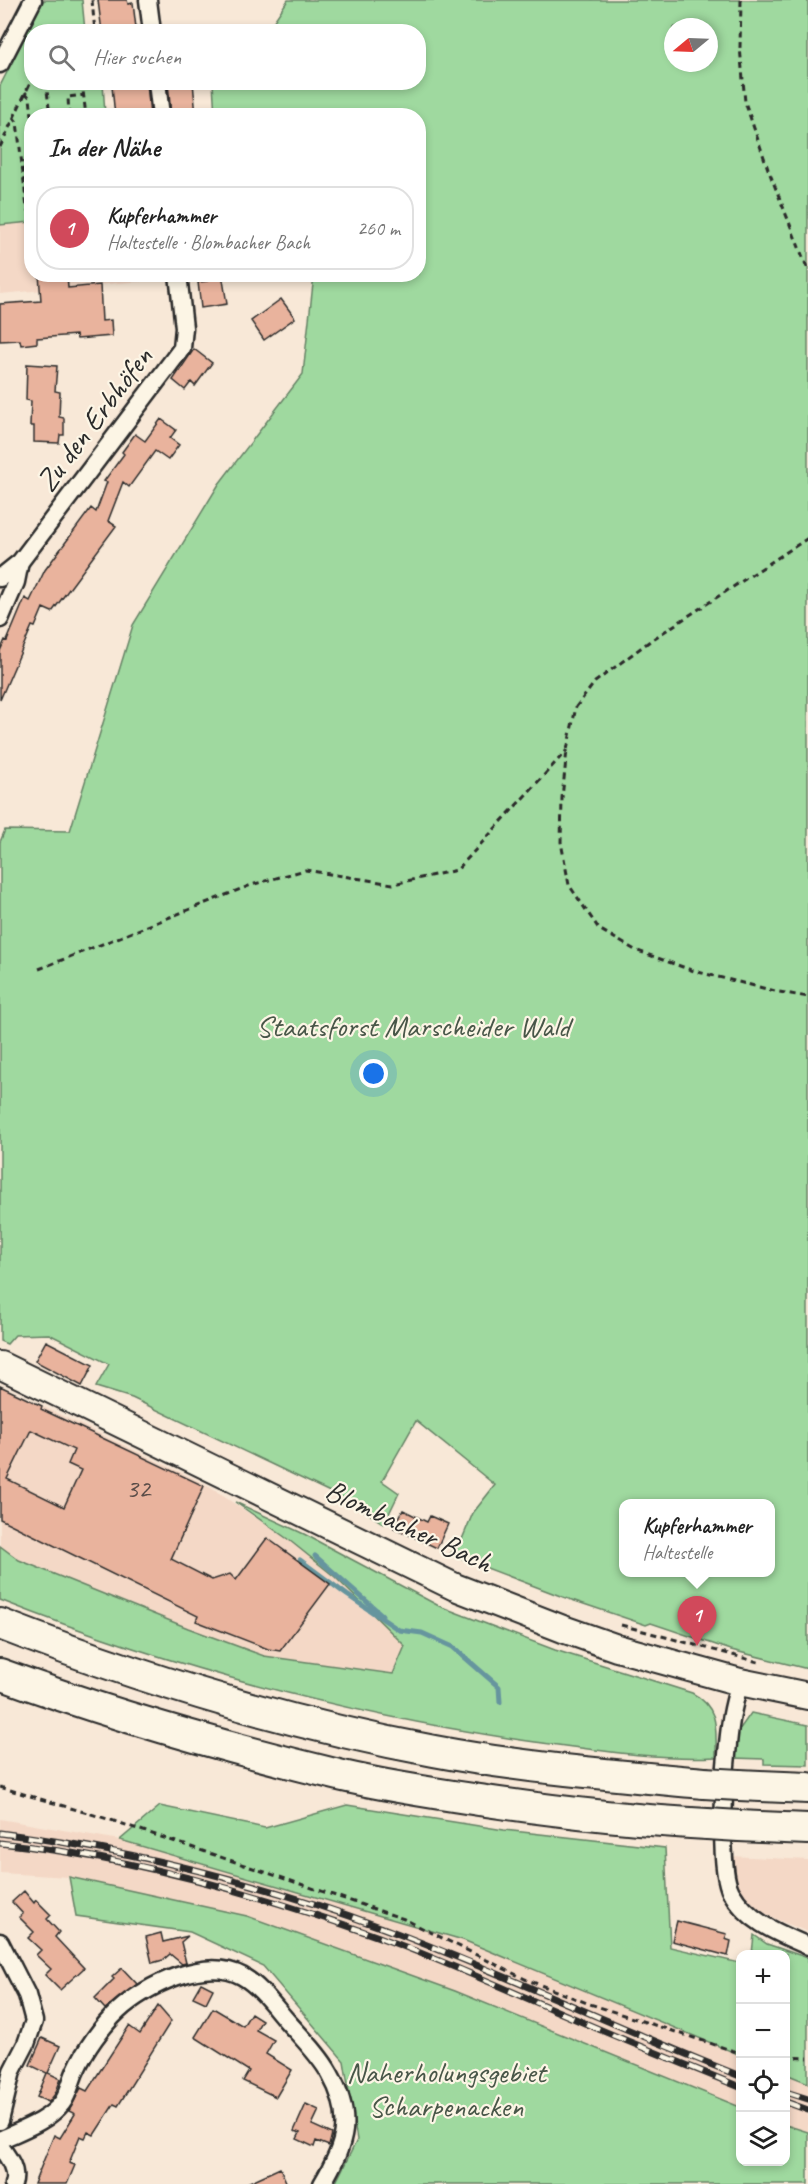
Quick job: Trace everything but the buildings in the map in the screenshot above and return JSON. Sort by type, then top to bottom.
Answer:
[{"type":"highway","points":[[0,1624],[66,1650],[187,1691],[341,1732],[436,1752],[545,1768],[704,1783],[808,1788]]},
{"type":"highway","points":[[0,1674],[172,1731],[345,1777],[434,1794],[632,1820],[808,1830]]},
{"type":"main road","name":"Blombacher Bach","points":[[0,1365],[455,1587],[617,1648],[740,1682],[808,1696]]},
{"type":"street","points":[[0,64],[33,0]]},
{"type":"street","points":[[148,0],[151,24]]},
{"type":"street","points":[[158,90],[160,108]]},
{"type":"street","name":"Zu den Erbhöfen","points":[[0,578],[20,562],[182,348],[183,328],[179,282]]},
{"type":"street","points":[[0,619],[16,582],[20,562]]},
{"type":"street","points":[[740,1682],[732,1711],[727,1756],[723,1854],[725,1872],[730,1890],[757,1922],[774,1932],[808,1946]]},
{"type":"street","points":[[0,1942],[27,1995],[34,2020],[26,2044],[12,2071],[0,2121]]},
{"type":"street","points":[[0,2140],[46,2118],[63,2102],[76,2068],[95,2039],[118,2011],[152,1987],[208,1969],[226,1969],[245,1978],[256,1987],[291,2025],[321,2060],[340,2095],[345,2110],[344,2137],[322,2184]]},
{"type":"street","points":[[0,2146],[12,2163],[15,2179],[13,2184]]},
{"type":"path","points":[[92,0],[94,24]]},
{"type":"path","points":[[741,0],[740,46],[746,102],[768,169],[808,270]]},
{"type":"path","points":[[47,90],[49,108]]},
{"type":"path","points":[[83,90],[85,108]]},
{"type":"path","points":[[0,147],[25,92],[30,98],[31,108]]},
{"type":"path","points":[[69,108],[68,97],[84,95]]},
{"type":"path","points":[[14,117],[17,122],[24,182]]},
{"type":"path","points":[[808,538],[650,641],[595,682],[576,707],[567,750],[562,798],[561,842],[569,885],[599,929],[635,950],[694,971],[808,997]]},
{"type":"path","points":[[39,969],[251,885],[305,870],[393,884],[457,870],[567,750]]},
{"type":"path","points":[[620,1625],[769,1666]]},
{"type":"path","points":[[0,1787],[111,1820],[404,1919],[525,1979],[587,2003],[736,2051]]},
{"type":"path","points":[[790,2057],[808,2058]]},
{"type":"shaded area","points":[[24,223],[24,282],[131,282],[0,294],[0,225]]},
{"type":"shaded area","points":[[0,1386],[205,1484],[289,1540],[335,1577],[405,1646],[393,1675],[264,1656],[19,1560],[0,1546]]},
{"type":"shaded area","points":[[0,1819],[120,1840],[463,1940],[736,2053],[736,2105],[455,1991],[247,1916],[69,1877],[0,1873]]},
{"type":"shaded area","points":[[730,1856],[808,1860],[808,1932],[778,1920],[751,1902],[736,1884],[731,1872]]},
{"type":"shaded area","points":[[790,2076],[808,2083],[808,2132],[790,2126]]},
{"type":"green space","points":[[44,0],[82,0],[84,24],[32,24]]},
{"type":"green space","name":"Staatsforst Marscheider Wald","points":[[288,0],[808,0],[808,1669],[731,1650],[651,1623],[646,1625],[563,1597],[450,1554],[460,1544],[473,1513],[495,1485],[416,1421],[382,1481],[399,1493],[384,1524],[351,1502],[132,1398],[96,1387],[109,1364],[49,1334],[15,1335],[7,1344],[0,1341],[0,842],[5,830],[70,831],[133,625],[219,484],[303,374],[313,282],[426,282],[426,108],[215,108],[213,90],[426,90],[426,24],[272,24]]},
{"type":"green space","points":[[24,39],[24,90],[103,90],[105,108],[24,108],[24,223],[0,225],[0,86]]},
{"type":"green space","points":[[235,1502],[304,1534],[439,1606],[555,1650],[692,1693],[708,1705],[712,1712],[716,1728],[716,1757],[648,1756],[535,1742],[330,1704],[197,1668],[65,1625],[0,1600],[0,1546],[19,1560],[264,1656],[393,1674],[405,1646],[335,1577],[289,1540]]},
{"type":"green space","points":[[751,1713],[808,1725],[808,1765],[764,1764],[764,1759],[733,1758],[739,1730]]},
{"type":"green space","points":[[347,1805],[504,1830],[665,1848],[670,1947],[736,1962],[736,2053],[463,1940],[120,1840],[160,1806],[265,1828]]},
{"type":"green space","name":"Naherholungsgebiet Scharpenacken","points":[[69,1877],[247,1916],[455,1991],[736,2105],[736,2166],[790,2166],[790,2126],[808,2132],[808,2184],[335,2184],[357,2140],[344,2061],[263,1966],[190,1932],[76,1916]]},
{"type":"green space","points":[[754,1935],[767,1944],[785,1950],[752,1950]]},
{"type":"green space","points":[[790,1952],[808,1958],[808,2083],[790,2076]]},
{"type":"waterway","points":[[315,1556],[382,1615]]},
{"type":"waterway","points":[[300,1560],[399,1630],[422,1633],[453,1647],[499,1687],[500,1702]]},
{"type":"railway","points":[[0,1833],[146,1858],[242,1882],[336,1911],[473,1964],[736,2074]]},
{"type":"railway","points":[[0,1843],[49,1849],[145,1867],[240,1892],[333,1921],[430,1957],[736,2085]]},
{"type":"railway","points":[[790,2093],[808,2099]]},
{"type":"railway","points":[[790,2103],[808,2110]]},
{"type":"place","name":"Kupferhammer","points":[[697,1646]]}]
